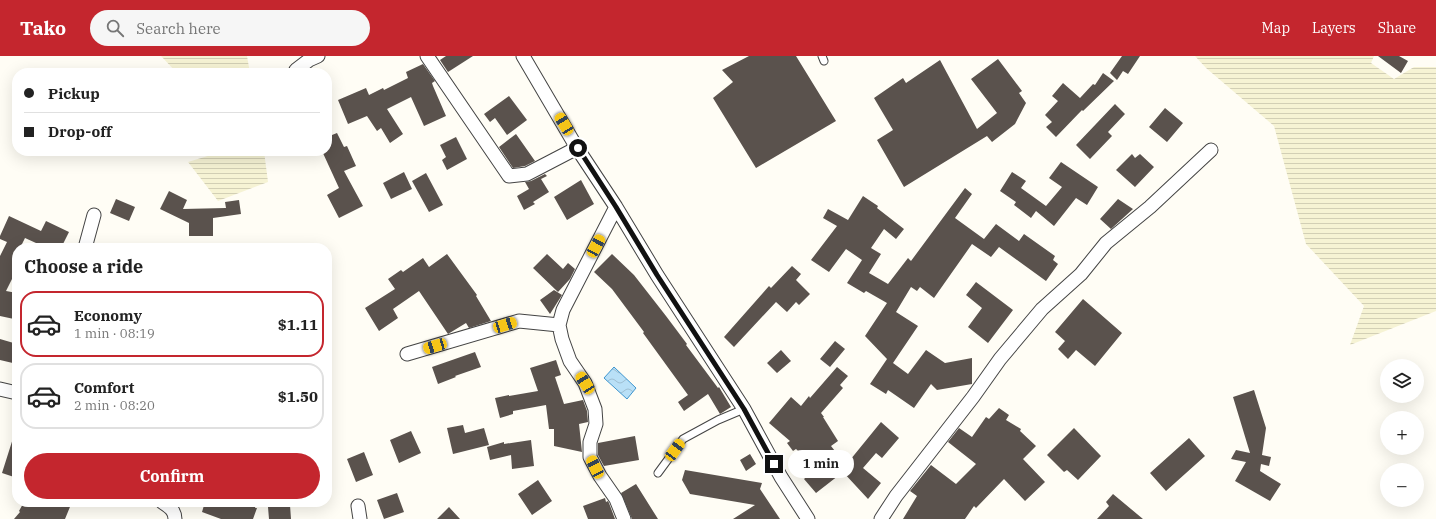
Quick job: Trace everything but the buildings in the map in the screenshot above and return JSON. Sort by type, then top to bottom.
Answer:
[{"type":"street","points":[[299,68],[318,56]]},
{"type":"street","points":[[427,56],[509,176],[527,174],[578,148]]},
{"type":"street","points":[[523,56],[657,275],[744,409],[781,477],[808,519]]},
{"type":"street","points":[[880,519],[1000,359],[1042,309],[1081,274],[1106,243],[1150,208],[1211,150]]},
{"type":"street","points":[[616,207],[562,310],[559,325],[562,339],[570,361],[585,383],[595,409],[596,424],[590,442],[590,457],[600,476],[616,499],[624,519]]},
{"type":"street","points":[[86,243],[94,215]]},
{"type":"street","points":[[407,354],[519,321],[559,325]]},
{"type":"street","points":[[0,388],[12,391]]},
{"type":"street","points":[[169,507],[175,513],[174,519]]},
{"type":"lane","points":[[658,473],[683,439],[718,420],[744,409]]},
{"type":"shaded area","points":[[161,56],[247,56],[249,68],[172,68]]},
{"type":"shaded area","points":[[1195,56],[1374,56],[1371,63],[1394,79],[1414,67],[1436,67],[1436,311],[1350,345],[1364,306],[1306,244],[1274,126],[1206,68]]},
{"type":"shaded area","points":[[208,156],[265,156],[268,182],[218,201],[188,162]]},
{"type":"water","points":[[614,367],[636,388],[627,399],[604,378]]},
{"type":"route","points":[[578,148],[657,275],[744,409],[774,464]]}]
